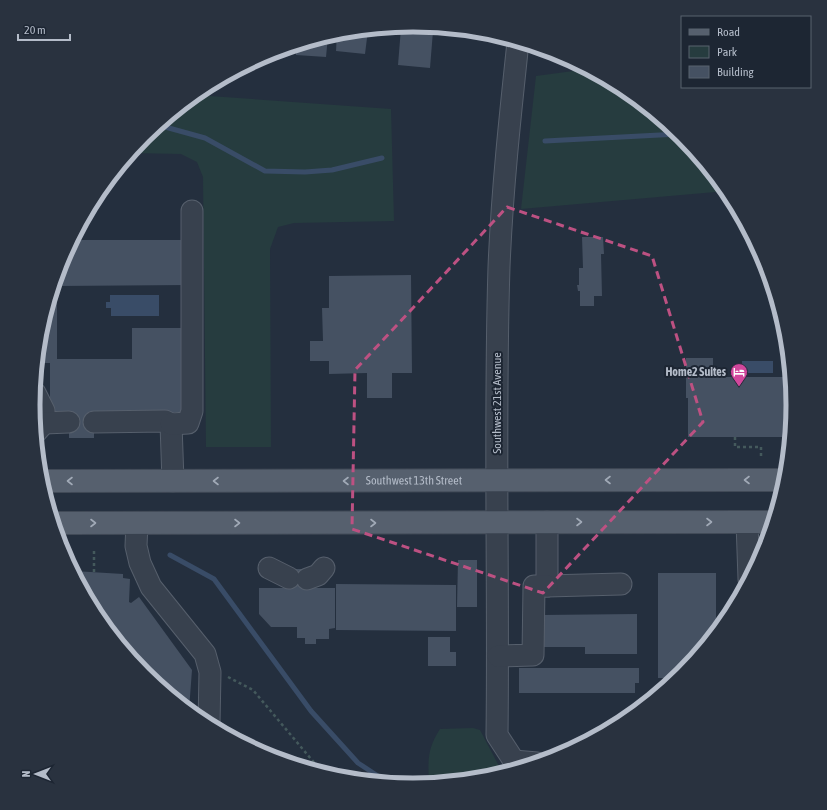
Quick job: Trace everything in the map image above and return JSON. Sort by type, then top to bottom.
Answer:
[{"type":"main road","name":"Southwest 13th Street","points":[[49,481],[779,480]]},
{"type":"main road","points":[[59,523],[768,522]]},
{"type":"street","name":"Southwest 21st Avenue","points":[[517,47],[503,195],[499,266],[497,735],[514,761],[521,762]]},
{"type":"street","points":[[94,422],[165,421],[171,424],[188,422],[192,411],[192,211]]},
{"type":"street","points":[[40,403],[44,411],[41,424]]},
{"type":"street","points":[[41,427],[69,422]]},
{"type":"street","points":[[171,424],[173,481]]},
{"type":"street","points":[[547,522],[547,586]]},
{"type":"street","points":[[747,522],[749,569]]},
{"type":"street","points":[[137,523],[136,546],[140,563],[151,587],[205,654],[210,672],[209,717]]},
{"type":"street","points":[[269,568],[298,578],[318,575],[324,568]]},
{"type":"street","points":[[498,656],[534,655],[534,586],[621,584]]},
{"type":"path","points":[[735,437],[735,446],[761,446],[761,459]]},
{"type":"path","points":[[94,550],[94,572]]},
{"type":"path","points":[[210,672],[226,676],[253,690],[316,765]]},
{"type":"highlighted area","points":[[507,207],[652,256],[703,422],[543,593],[352,529],[355,370]]},
{"type":"green space","points":[[579,70],[621,95],[641,109],[677,141],[694,159],[719,192],[521,209],[536,76]]},
{"type":"green space","points":[[205,96],[391,109],[394,221],[294,223],[278,227],[270,249],[271,447],[206,447],[203,177],[197,162],[181,154],[139,153],[186,109]]},
{"type":"green space","points":[[473,728],[480,730],[500,768],[462,775],[429,777],[429,755],[440,729]]},
{"type":"water","points":[[110,295],[159,295],[159,316],[111,316],[111,308],[106,308],[106,302],[110,302]]},
{"type":"water","points":[[742,361],[773,361],[773,373],[742,373]]},
{"type":"building","points":[[401,33],[433,33],[430,68],[398,65]]},
{"type":"building","points":[[367,35],[365,54],[336,51],[337,40]]},
{"type":"building","points":[[327,42],[326,57],[296,55],[296,51]]},
{"type":"building","points":[[582,237],[603,237],[604,254],[601,254],[602,296],[594,296],[594,306],[580,306],[580,291],[578,291],[577,285],[579,285],[579,268],[583,268]]},
{"type":"building","points":[[79,240],[189,240],[189,285],[60,286]]},
{"type":"building","points":[[411,275],[412,373],[392,373],[392,398],[367,398],[367,373],[329,374],[329,361],[310,361],[310,341],[323,341],[322,308],[329,308],[329,276]]},
{"type":"building","points":[[57,295],[57,359],[132,359],[132,328],[189,328],[190,412],[94,413],[94,438],[69,438],[69,411],[50,411],[50,363],[43,363],[48,332]]},
{"type":"building","name":"Home2 Suites","points":[[686,358],[713,358],[713,368],[718,367],[718,377],[783,377],[784,366],[786,381],[785,437],[688,437],[688,398],[686,398]]},
{"type":"building","points":[[458,560],[477,560],[477,607],[457,607]]},
{"type":"building","points":[[289,569],[307,569],[307,588],[335,588],[335,628],[329,629],[329,639],[316,639],[316,644],[305,644],[305,638],[297,638],[297,627],[271,627],[259,614],[259,588],[289,588]]},
{"type":"building","points":[[80,571],[123,574],[123,578],[130,579],[129,602],[131,603],[139,597],[192,670],[189,703],[150,669],[133,651],[103,612]]},
{"type":"building","points":[[658,573],[716,573],[716,623],[694,651],[677,669],[667,678],[658,678]]},
{"type":"building","points":[[336,584],[456,585],[456,631],[336,630]]},
{"type":"building","points":[[637,614],[637,654],[585,654],[585,647],[541,647],[541,615]]},
{"type":"building","points":[[428,637],[450,637],[450,652],[456,652],[456,666],[428,666]]},
{"type":"building","points":[[519,668],[639,668],[639,683],[635,683],[635,693],[519,693]]},
{"type":"waterway","points":[[166,127],[205,138],[265,171],[305,172],[332,170],[382,158]]},
{"type":"waterway","points":[[545,141],[670,134]]},
{"type":"waterway","points":[[170,555],[214,579],[311,711],[358,763],[378,776]]},
{"type":"place","name":"Home2 Suites","points":[[739,387]]}]
